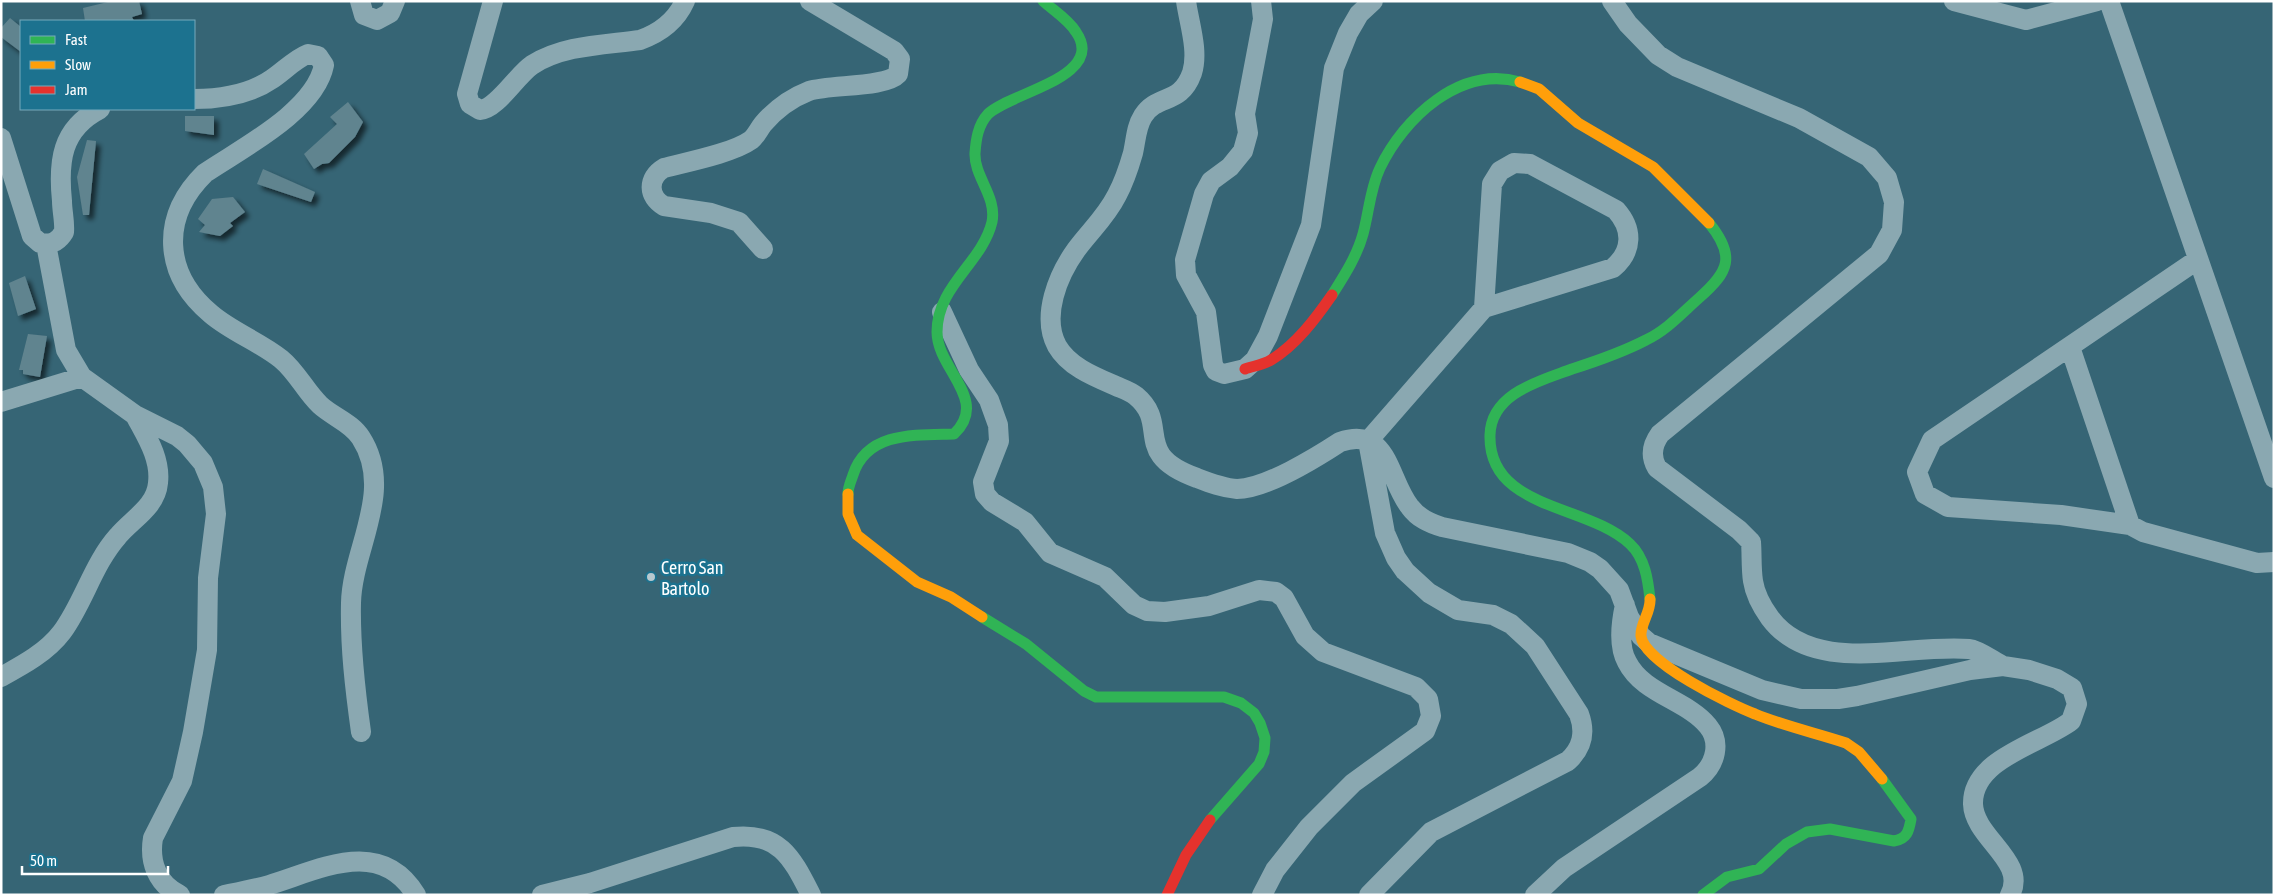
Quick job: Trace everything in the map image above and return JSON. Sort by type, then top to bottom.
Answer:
[{"type":"street","points":[[360,1],[364,15],[377,20],[390,13],[395,1]]},
{"type":"street","points":[[494,1],[467,94],[470,104],[480,110],[490,107],[518,77],[544,58],[571,49],[640,40],[651,36],[670,24],[685,1]]},
{"type":"street","points":[[763,249],[739,222],[711,213],[664,206],[658,203],[651,190],[651,183],[658,172],[664,168],[734,148],[752,139],[770,116],[788,102],[808,92],[823,88],[890,80],[898,74],[900,60],[894,51],[810,1]]},
{"type":"street","points":[[1043,1],[1075,29],[1081,44],[1078,60],[1068,74],[1004,101],[994,108],[979,128],[975,153],[977,166],[992,199],[992,222],[983,244],[948,292],[940,308],[937,326],[938,346],[967,401],[968,417],[960,430],[954,434],[900,436],[879,443],[870,450],[855,468],[848,490],[848,514],[857,535],[916,582],[951,597],[1026,644],[1084,691],[1096,697],[1224,697],[1243,704],[1252,711],[1263,728],[1265,739],[1262,760],[1257,770],[1212,816],[1195,840],[1167,895]]},
{"type":"street","points":[[1186,1],[1194,48],[1191,75],[1174,97],[1156,103],[1144,115],[1140,122],[1133,152],[1116,196],[1105,216],[1076,250],[1056,287],[1051,314],[1053,338],[1058,347],[1070,362],[1126,390],[1140,400],[1150,418],[1156,448],[1166,463],[1181,473],[1220,486],[1240,489],[1262,484],[1340,442],[1358,438],[1368,440],[1381,450],[1404,498],[1424,520],[1442,527],[1579,557],[1600,569],[1610,579],[1625,603],[1629,617],[1648,652],[1692,683],[1754,714],[1846,743],[1859,752],[1876,771],[1911,819],[1909,832],[1900,840],[1894,841],[1830,829],[1807,832],[1786,844],[1759,869],[1727,877],[1714,884],[1702,895]]},
{"type":"street","points":[[1261,1],[1262,19],[1244,114],[1247,123],[1246,143],[1238,160],[1211,180],[1204,194],[1185,260],[1186,275],[1206,312],[1212,365],[1216,371],[1224,374],[1270,360],[1294,339],[1335,289],[1357,253],[1368,219],[1373,186],[1379,170],[1396,139],[1414,120],[1446,94],[1474,80],[1496,78],[1518,80],[1546,93],[1568,116],[1590,132],[1640,158],[1658,171],[1716,231],[1726,248],[1726,267],[1722,276],[1660,333],[1607,357],[1520,390],[1502,405],[1492,425],[1490,442],[1492,459],[1503,479],[1512,487],[1521,493],[1595,522],[1630,544],[1647,572],[1650,603],[1641,636]]},
{"type":"street","points":[[1245,369],[1254,360],[1268,336],[1311,226],[1334,68],[1348,33],[1359,14],[1373,1]]},
{"type":"street","points":[[1612,1],[1628,24],[1664,59],[1676,66],[1799,118],[1869,157],[1886,178],[1894,202],[1892,230],[1879,254],[1660,434],[1653,448],[1652,456],[1657,468],[1739,530],[1751,542],[1753,581],[1757,596],[1774,623],[1798,642],[1811,648],[1840,653],[1970,649],[2002,666]]},
{"type":"street","points":[[1954,1],[2026,20],[2097,1]]},
{"type":"street","points":[[2109,1],[2197,260],[2274,478]]},
{"type":"street","points":[[195,99],[221,99],[246,92],[271,80],[308,54],[318,56],[324,65],[322,75],[305,100],[262,134],[205,173],[193,185],[178,212],[173,242],[177,269],[190,294],[212,315],[281,359],[320,405],[346,424],[361,438],[373,465],[375,490],[364,540],[355,565],[351,602],[352,669],[361,732]]},
{"type":"street","points":[[1,138],[32,236],[40,243],[46,244],[57,241],[64,232],[60,173],[66,145],[82,122],[99,110]]},
{"type":"street","points":[[1368,440],[1484,308],[1613,268],[1619,263],[1628,248],[1628,232],[1622,217],[1616,210],[1530,164],[1514,163],[1506,166],[1500,171],[1492,184],[1484,308]]},
{"type":"street","points":[[46,244],[66,350],[82,377],[136,415],[177,436],[195,453],[208,474],[215,500],[216,514],[208,578],[207,650],[193,732],[182,781],[153,838],[151,848],[154,868],[159,877],[165,885],[180,895]]},
{"type":"street","points":[[2197,260],[1932,440],[1917,472],[1925,494],[1948,507],[2061,515],[2130,525],[2143,532],[2257,563],[2274,562]]},
{"type":"street","points":[[940,308],[961,355],[992,406],[998,425],[999,441],[983,482],[986,494],[992,502],[1025,522],[1050,553],[1105,577],[1134,605],[1146,611],[1165,612],[1209,606],[1259,590],[1276,592],[1284,598],[1305,636],[1324,652],[1416,687],[1428,699],[1431,716],[1425,731],[1353,783],[1309,827],[1276,870],[1262,895]]},
{"type":"street","points":[[2070,347],[2130,525]]},
{"type":"street","points":[[1,402],[82,377]]},
{"type":"street","points":[[1,677],[32,661],[62,632],[104,555],[118,536],[154,499],[159,469],[154,453],[136,415]]},
{"type":"street","points":[[1368,440],[1385,532],[1396,558],[1405,572],[1429,593],[1458,610],[1493,615],[1511,624],[1535,646],[1579,714],[1583,731],[1580,748],[1568,762],[1431,832],[1369,895]]},
{"type":"street","points":[[1535,895],[1564,868],[1700,777],[1706,772],[1714,758],[1715,742],[1707,725],[1652,688],[1634,673],[1627,662],[1621,630],[1625,603]]},
{"type":"street","points":[[1641,636],[1649,643],[1762,690],[1800,699],[1838,699],[1857,696],[1970,670],[2002,666],[2029,670],[2065,682],[2072,688],[2077,704],[2072,721],[2023,746],[1994,766],[1979,781],[1975,791],[1973,809],[1979,825],[2011,867],[2014,884],[2010,895]]},
{"type":"street","points":[[542,895],[590,883],[733,837],[743,836],[764,839],[782,848],[795,864],[811,895]]},
{"type":"street","points":[[224,895],[268,885],[335,863],[355,860],[368,862],[393,871],[404,880],[416,895]]},
{"type":"building","points":[[112,1],[139,1],[142,14],[132,17],[134,20],[85,20],[83,8]]},
{"type":"building","points":[[10,18],[20,26],[20,51],[1,37],[1,28]]},
{"type":"building","points":[[348,102],[363,122],[355,137],[329,163],[322,164],[314,169],[304,154],[337,124],[330,117]]},
{"type":"building","points":[[185,116],[214,116],[214,135],[185,131]]},
{"type":"building","points":[[87,140],[96,141],[89,215],[83,215],[77,177]]},
{"type":"building","points":[[263,169],[315,192],[311,202],[257,184]]},
{"type":"building","points":[[233,197],[245,212],[230,223],[233,226],[220,236],[199,232],[205,225],[198,219],[212,199]]},
{"type":"building","points":[[25,276],[36,309],[18,316],[9,283]]},
{"type":"building","points":[[28,334],[47,336],[40,377],[23,374],[23,370],[19,370]]},
{"type":"traffic: fast","points":[[848,494],[853,475],[860,461],[869,450],[895,438],[954,434],[964,421],[967,409],[964,397],[939,346],[937,332],[939,316],[944,301],[987,237],[992,222],[993,213],[989,195],[976,162],[975,148],[978,132],[988,114],[999,106],[1052,82],[1067,72],[1078,61],[1082,48],[1073,27],[1043,1]]},
{"type":"traffic: fast","points":[[1332,295],[1350,266],[1357,250],[1380,168],[1390,149],[1419,114],[1436,100],[1476,81],[1498,79],[1520,82]]},
{"type":"traffic: fast","points":[[1650,599],[1647,577],[1642,563],[1630,544],[1612,531],[1522,492],[1505,478],[1494,460],[1490,435],[1492,421],[1499,409],[1519,391],[1546,378],[1637,344],[1654,336],[1674,321],[1709,289],[1722,272],[1726,254],[1718,235],[1709,223]]},
{"type":"traffic: fast","points":[[982,617],[1026,644],[1084,691],[1096,697],[1224,697],[1241,703],[1254,713],[1265,738],[1264,752],[1259,764],[1210,820]]},
{"type":"traffic: fast","points":[[1703,895],[1727,877],[1759,869],[1786,844],[1807,832],[1830,829],[1894,841],[1902,838],[1908,831],[1911,819],[1882,779]]},
{"type":"traffic: slow","points":[[1520,82],[1539,89],[1578,123],[1653,167],[1709,223]]},
{"type":"traffic: slow","points":[[848,494],[848,514],[857,535],[917,582],[951,597],[982,617]]},
{"type":"traffic: slow","points":[[1650,599],[1641,636],[1645,646],[1656,658],[1690,681],[1743,709],[1777,722],[1846,743],[1859,752],[1882,779]]},
{"type":"traffic: jam","points":[[1245,369],[1268,362],[1289,347],[1312,322],[1332,295]]},
{"type":"traffic: jam","points":[[1167,895],[1186,855],[1210,820]]},
{"type":"place","name":"Cerro San Bartolo","points":[[651,577]]}]
